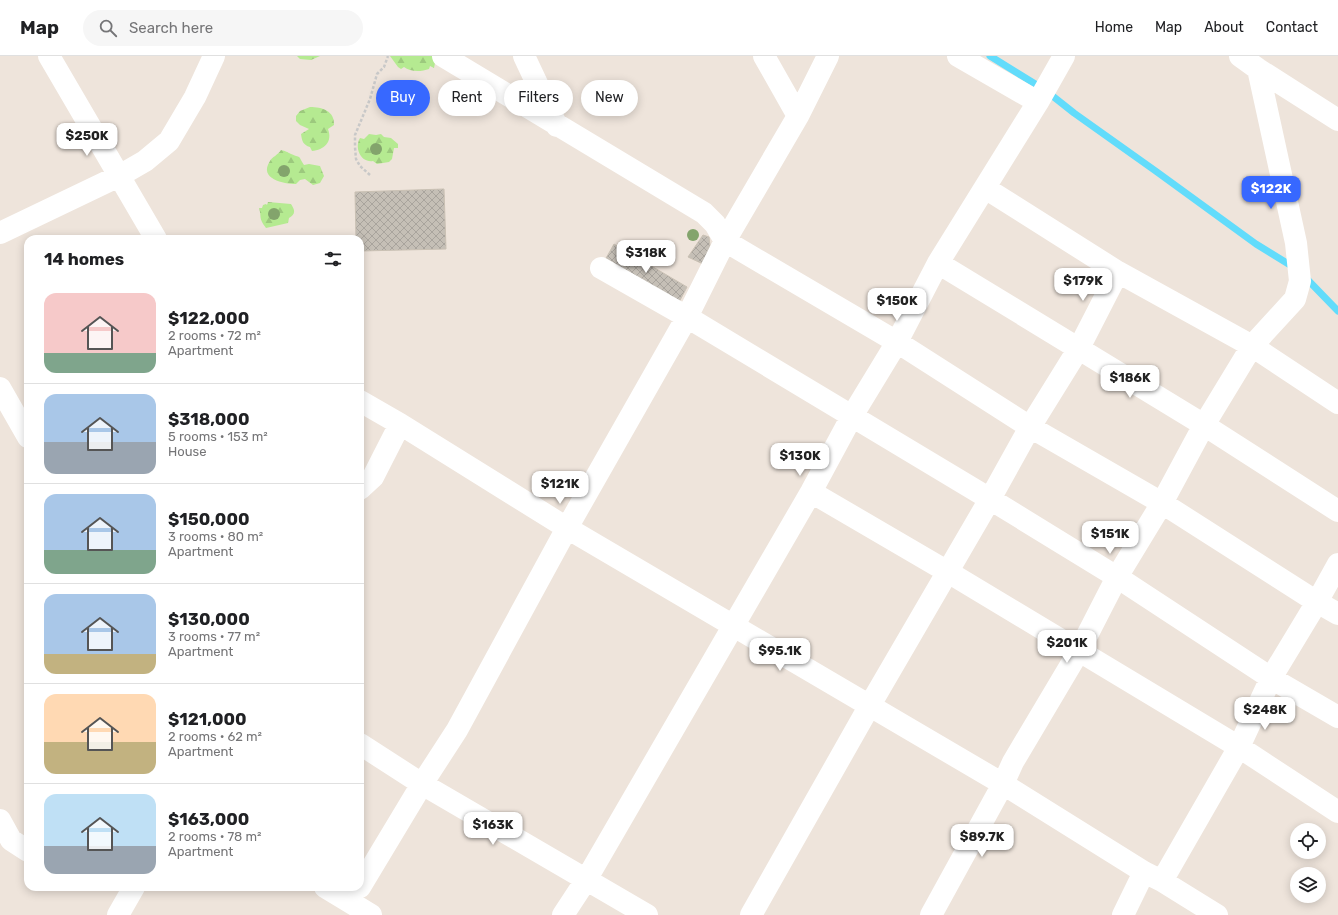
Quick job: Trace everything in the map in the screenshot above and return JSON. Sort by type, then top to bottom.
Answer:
[{"type":"street","points":[[49,56],[154,235]]},
{"type":"street","points":[[0,233],[145,162],[169,141],[195,97],[214,56]]},
{"type":"street","points":[[443,56],[557,126],[704,213],[715,224],[726,240],[897,342],[1030,426],[1162,502],[1338,614]]},
{"type":"street","points":[[524,56],[557,126]]},
{"type":"street","points":[[764,56],[798,116]]},
{"type":"street","points":[[364,880],[422,784],[457,730],[567,528],[687,317],[726,240],[798,116],[828,56]]},
{"type":"street","points":[[958,56],[1038,102]]},
{"type":"street","points":[[563,915],[586,880],[811,492],[852,416],[897,342],[938,263],[1038,102],[1064,56]]},
{"type":"street","points":[[1240,56],[1338,120]]},
{"type":"street","points":[[936,912],[1013,762],[1079,650],[1117,577],[1162,502],[1204,425],[1252,346],[1295,299],[1300,281],[1296,243],[1258,69]]},
{"type":"street","points":[[985,188],[1118,272],[1252,346],[1338,403]]},
{"type":"street","points":[[938,263],[1204,425],[1338,511]]},
{"type":"street","points":[[601,268],[687,317],[990,499],[1117,577],[1271,678],[1338,717]]},
{"type":"street","points":[[751,915],[870,705],[990,499],[1030,426],[1079,348],[1118,272]]},
{"type":"street","points":[[0,388],[24,430]]},
{"type":"street","points":[[364,403],[400,424],[567,528],[1003,784],[1218,915]]},
{"type":"street","points":[[364,486],[374,477],[400,424]]},
{"type":"street","points":[[811,492],[1079,650],[1239,747],[1338,812]]},
{"type":"street","points":[[1123,915],[1153,876],[1239,747],[1271,678],[1338,564]]},
{"type":"street","points":[[364,747],[422,784],[647,915]]},
{"type":"street","points":[[0,820],[11,840],[24,848]]},
{"type":"street","points":[[118,915],[132,891]]},
{"type":"street","points":[[357,892],[371,915]]},
{"type":"path","points":[[370,174],[360,166],[356,158],[355,135],[370,98],[377,74],[384,67],[388,56]]},
{"type":"green space","points":[[297,56],[320,56],[311,60],[300,59]]},
{"type":"green space","points":[[390,56],[434,56],[434,68],[430,66],[429,69],[423,71],[412,71],[404,67],[401,69]]},
{"type":"green space","points":[[310,107],[327,111],[334,120],[334,125],[328,129],[329,138],[324,147],[312,151],[310,147],[303,142],[301,134],[309,129],[300,125],[296,121],[296,116],[300,111]]},
{"type":"green space","points":[[369,134],[381,134],[384,137],[391,138],[398,144],[398,148],[394,148],[392,159],[389,162],[377,164],[373,161],[365,160],[362,157],[358,150],[358,142],[360,138],[364,139]]},
{"type":"green space","points":[[281,150],[299,157],[304,165],[309,164],[320,166],[324,176],[320,183],[313,185],[305,179],[300,180],[296,184],[291,184],[279,181],[270,176],[267,172],[267,167],[271,160]]},
{"type":"green space","points":[[268,202],[291,204],[294,212],[289,218],[288,223],[266,228],[261,219],[259,208],[262,208],[263,205],[267,205]]},
{"type":"building","points":[[444,189],[446,249],[364,251],[364,235],[356,235],[355,192]]},
{"type":"building","points":[[703,235],[709,237],[710,246],[703,264],[688,257]]},
{"type":"building","points":[[614,244],[687,287],[678,304],[605,260]]},
{"type":"waterway","points":[[990,56],[1045,90],[1074,113],[1256,244],[1295,268]]},
{"type":"waterway","points":[[1304,276],[1338,311]]}]
